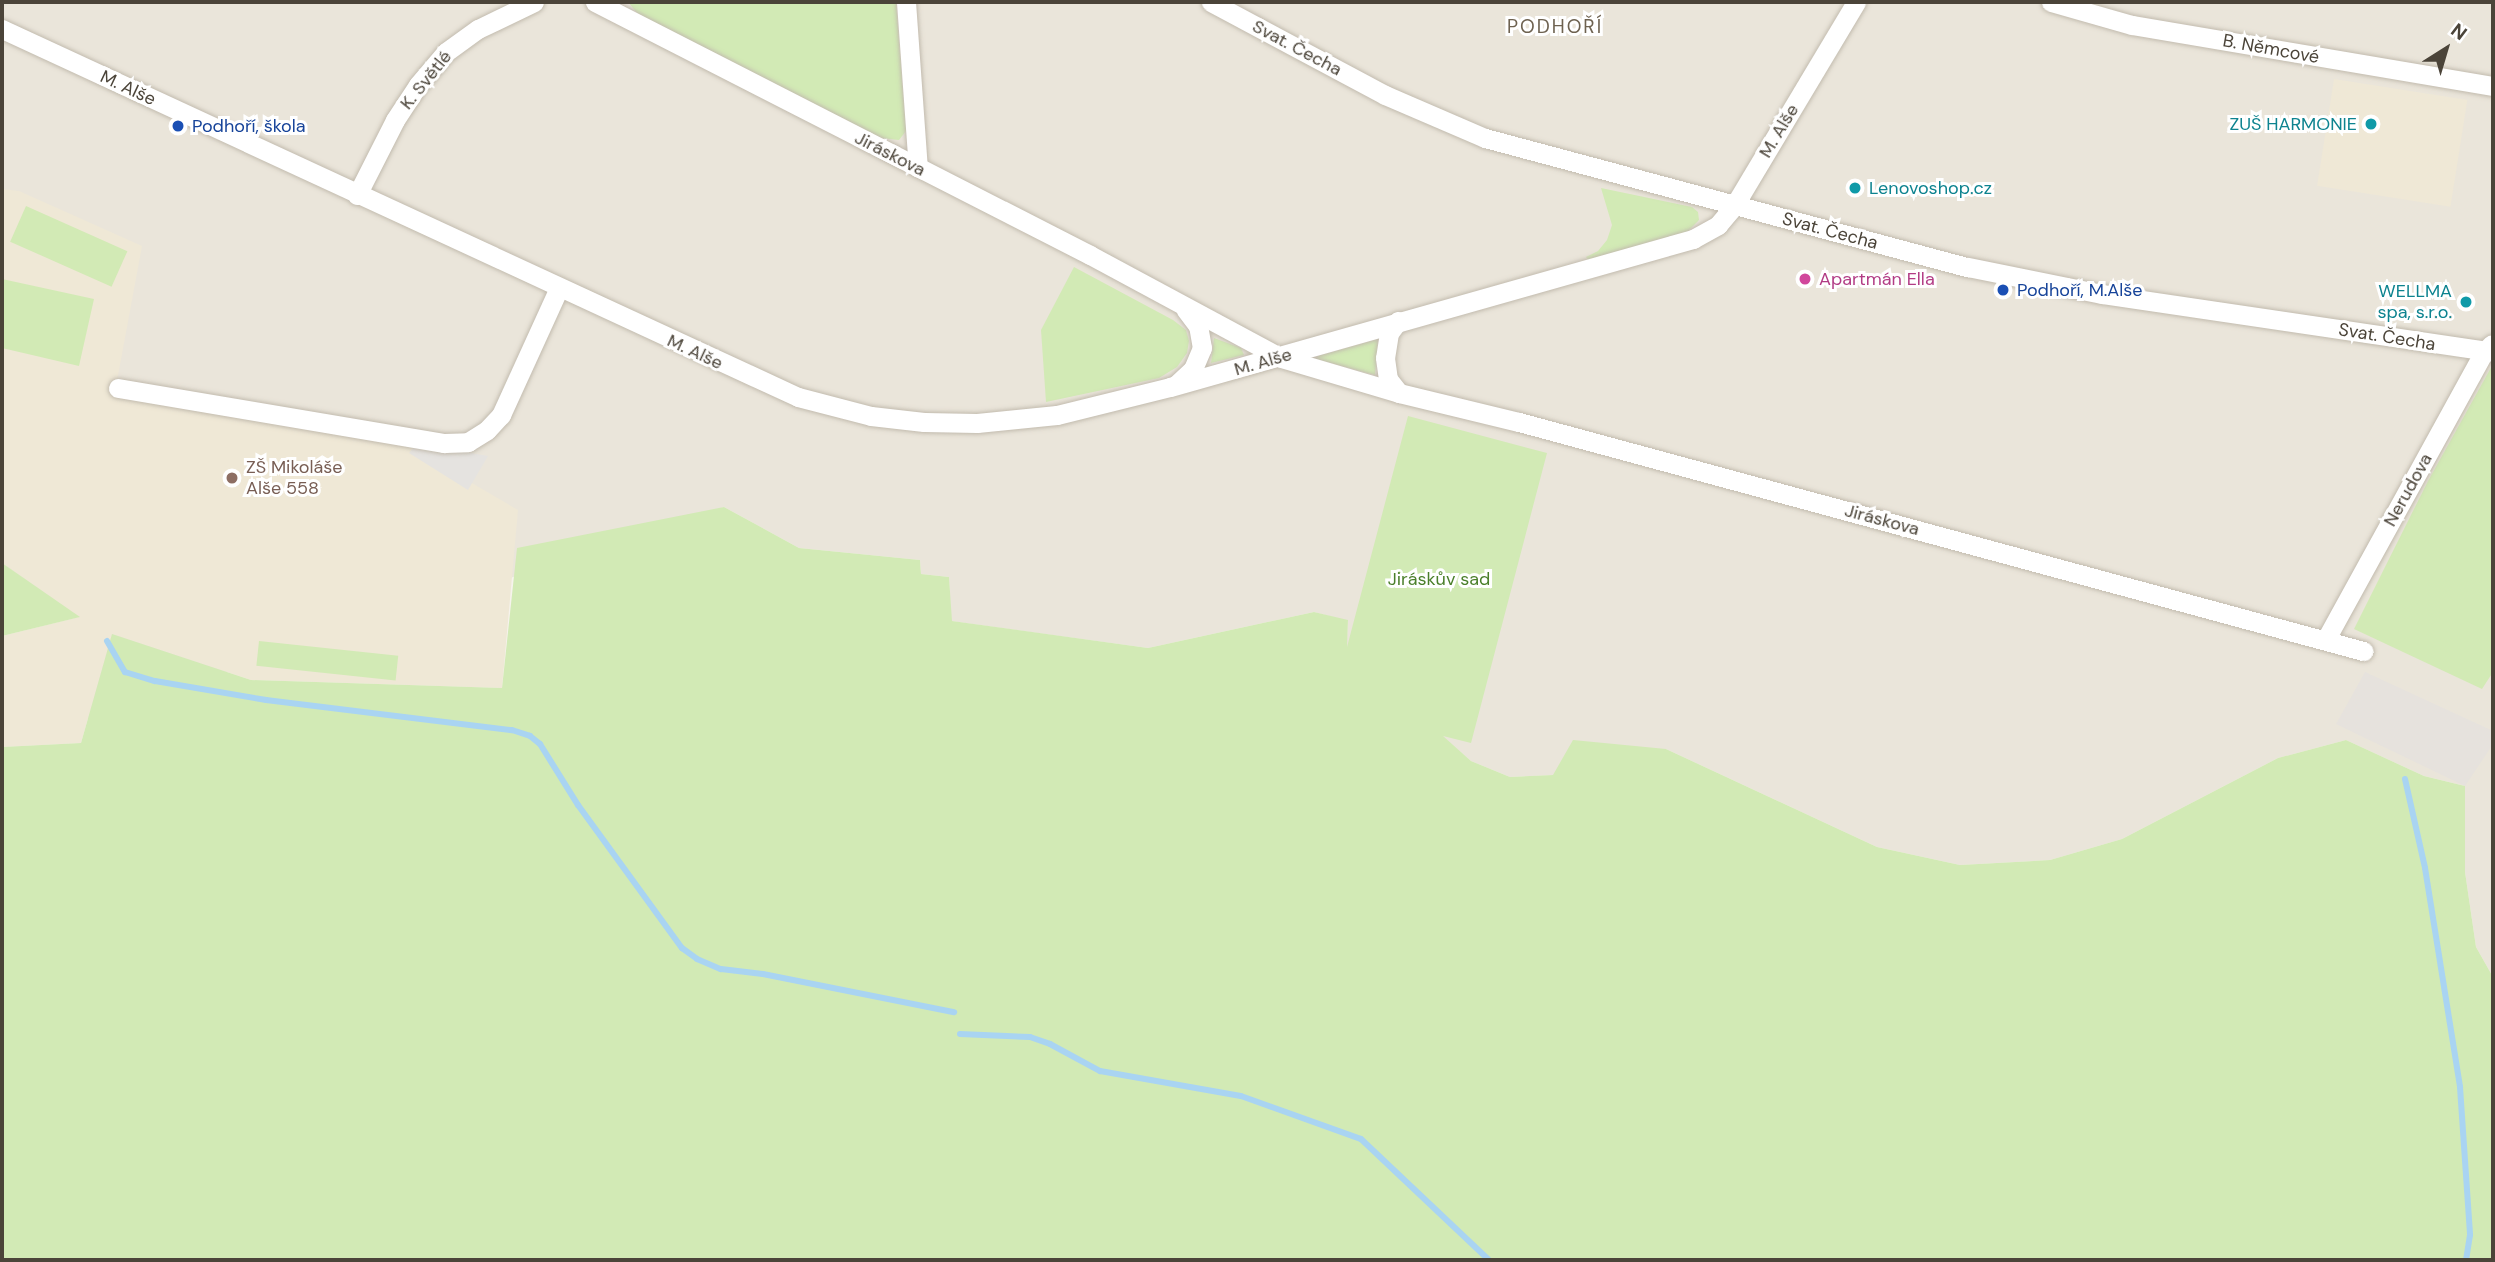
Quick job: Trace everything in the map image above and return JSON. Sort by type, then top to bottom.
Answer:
[{"type":"street","name":"K. Světlé","points":[[357,195],[395,120],[418,85],[446,51],[478,29],[534,2]]},
{"type":"street","name":"Jiráskova","points":[[595,2],[1281,358],[1399,393],[1519,422],[2363,651]]},
{"type":"street","points":[[906,2],[918,168]]},
{"type":"street","name":"Svat. Čecha","points":[[1210,2],[1385,94],[1485,138],[1734,206],[1968,267],[2102,294],[2490,349]]},
{"type":"street","name":"M. Alše","points":[[2,29],[798,397],[871,416],[924,422],[999,422],[1057,415],[1281,358],[1398,321],[1693,239],[1718,225],[1734,206],[1856,2]]},
{"type":"street","name":"B. Němcové","points":[[2051,2],[2132,25],[2493,86]]},
{"type":"street","points":[[118,388],[444,443],[468,442],[487,430],[501,415],[559,288]]},
{"type":"street","points":[[1170,387],[1193,369],[1202,348],[1198,326],[1184,307]]},
{"type":"street","points":[[1398,321],[1389,333],[1385,358],[1388,379],[1399,393]]},
{"type":"street","name":"Nerudova","points":[[2326,639],[2490,349]]},
{"type":"shaded area","points":[[2,2],[2493,2],[2493,977],[2476,947],[2465,872],[2465,786],[2424,776],[2346,740],[2278,758],[2122,839],[2050,860],[1960,865],[1877,847],[1666,749],[1553,775],[1510,777],[1471,761],[1435,730],[1392,720],[1342,727],[1348,621],[1314,612],[1148,648],[951,621],[949,577],[921,574],[920,560],[799,548],[724,507],[2,747],[79,618],[2,563]]},
{"type":"shaded area","points":[[2334,79],[2467,100],[2450,207],[2317,186]]},
{"type":"shaded area","name":"ZŠ Mikoláše Alše 558","points":[[2,189],[19,191],[142,246],[115,392],[408,446],[518,510],[502,688],[251,680],[112,634],[81,743],[2,747],[2,636],[79,617],[2,563]]},
{"type":"shaded area","points":[[417,443],[488,456],[468,490],[409,453]]},
{"type":"shaded area","points":[[2365,672],[2493,731],[2493,744],[2465,786],[2336,724]]},
{"type":"green space","points":[[628,2],[896,2],[906,131],[899,140],[880,138],[638,14]]},
{"type":"green space","points":[[1601,188],[1692,207],[1698,212],[1699,220],[1687,232],[1589,261],[1586,257],[1598,251],[1607,240],[1612,225]]},
{"type":"green space","points":[[26,206],[127,251],[112,287],[10,242]]},
{"type":"green space","points":[[1074,267],[1173,320],[1186,330],[1189,341],[1187,353],[1177,367],[1159,378],[1046,402],[1041,330]]},
{"type":"green space","points":[[2,279],[94,299],[79,366],[2,348]]},
{"type":"green space","points":[[1214,338],[1241,348],[1244,355],[1211,363]]},
{"type":"green space","points":[[1378,339],[1375,375],[1316,359],[1318,356]]},
{"type":"green space","points":[[2493,364],[2493,672],[2482,689],[2354,629],[2428,481]]},
{"type":"green space","name":"Jiráskův sad","points":[[1408,416],[1547,453],[1471,743],[1443,736],[1471,761],[1510,777],[1553,775],[1573,740],[1666,749],[1877,847],[1960,865],[2050,860],[2122,839],[2278,758],[2346,740],[2424,776],[2465,786],[2465,872],[2476,947],[2493,977],[2493,1260],[2,1260],[2,747],[81,743],[112,634],[251,680],[502,688],[517,548],[724,507],[799,548],[920,560],[921,574],[949,577],[952,621],[1148,648],[1314,612],[1348,620],[1347,647]]},
{"type":"green space","points":[[2,563],[80,617],[2,636]]},
{"type":"green space","points":[[259,641],[398,656],[396,680],[256,666]]},
{"type":"waterway","points":[[107,641],[125,672],[155,681],[266,700],[512,730],[530,736],[540,744],[578,805],[682,948],[697,959],[721,969],[763,974],[954,1012]]},
{"type":"waterway","points":[[2405,779],[2425,868],[2460,1087],[2470,1235],[2466,1260]]},
{"type":"waterway","points":[[960,1034],[1030,1037],[1050,1044],[1100,1071],[1241,1096],[1361,1139],[1489,1260]]},
{"type":"place","name":"ZUŠ HARMONIE","points":[[2371,124]]},
{"type":"place","name":"Podhoří, škola","points":[[178,126]]},
{"type":"place","name":"Lenovoshop.cz","points":[[1855,188]]},
{"type":"place","name":"Apartmán Ella","points":[[1805,279]]},
{"type":"place","name":"Podhoří, M.Alše","points":[[2003,290]]},
{"type":"place","name":"WELLMA spa, s.r.o.","points":[[2466,302]]},
{"type":"place","name":"ZŠ Mikoláše Alše 558","points":[[232,478]]},
{"type":"district","name":"PODHOŘÍ","points":[[1555,27]]}]
